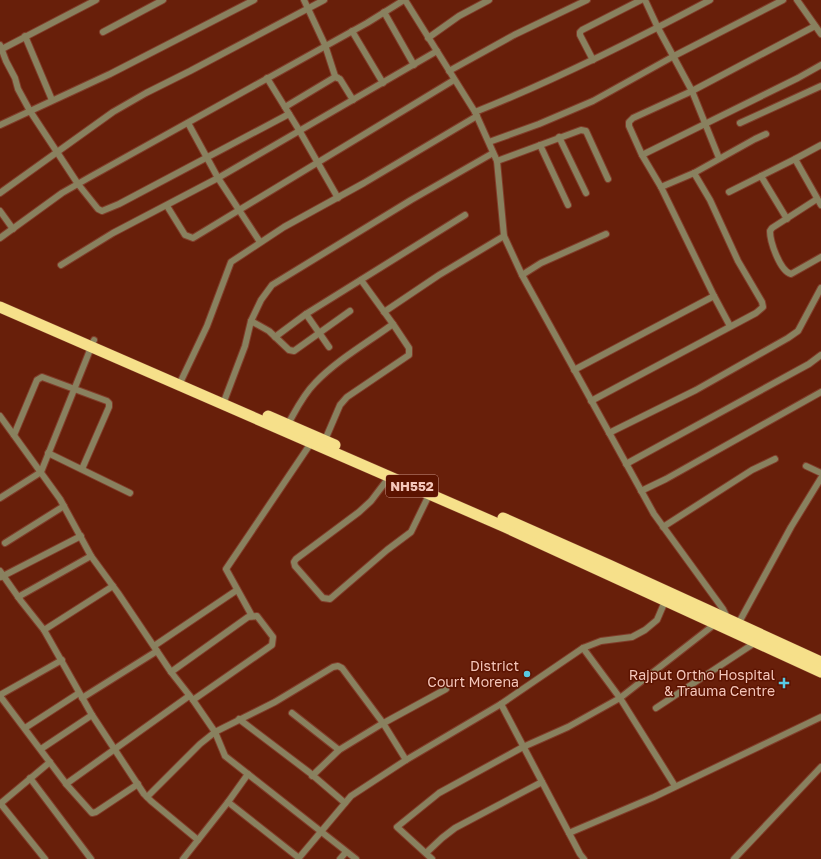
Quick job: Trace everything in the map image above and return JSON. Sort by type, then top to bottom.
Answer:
[{"type":"highway","name":"NH552","points":[[0,299],[92,343],[224,401],[311,443],[390,476],[732,626],[821,662]]},
{"type":"highway","name":"NH552","points":[[0,307],[92,343]]},
{"type":"highway","name":"NH552","points":[[224,401],[288,424],[508,520],[667,597],[715,624],[732,626],[756,642],[821,672]]},
{"type":"street","points":[[96,0],[1,47],[6,61],[30,111],[78,184],[98,209],[102,211],[107,210],[289,114]]},
{"type":"street","points":[[103,32],[163,0]]},
{"type":"street","points":[[0,125],[110,74],[254,0]]},
{"type":"street","points":[[304,0],[325,45],[335,76],[353,100]]},
{"type":"street","points":[[0,193],[113,112],[146,93],[324,0]]},
{"type":"street","points":[[0,238],[78,184],[384,12],[405,2],[414,0]]},
{"type":"street","points":[[428,38],[459,16],[489,0]]},
{"type":"street","points":[[449,71],[514,35],[586,0]]},
{"type":"street","points":[[592,60],[580,32],[641,0]]},
{"type":"street","points":[[644,0],[692,91],[719,158]]},
{"type":"street","points":[[181,382],[207,326],[231,262],[284,226],[338,198],[476,114],[536,88],[658,28],[710,0]]},
{"type":"street","points":[[489,142],[539,124],[593,101],[674,56],[783,0]]},
{"type":"street","points":[[797,0],[820,32]]},
{"type":"street","points":[[405,2],[476,114],[497,160],[504,236],[522,275],[654,514],[723,609],[732,626]]},
{"type":"street","points":[[384,12],[414,65]]},
{"type":"street","points":[[730,326],[661,187],[642,155],[629,122],[633,118],[692,91],[815,26]]},
{"type":"street","points":[[352,31],[383,83]]},
{"type":"street","points":[[25,36],[52,100]]},
{"type":"street","points":[[61,265],[114,233],[218,178],[437,51]]},
{"type":"street","points":[[0,65],[6,61]]},
{"type":"street","points":[[642,155],[798,78],[821,65]]},
{"type":"street","points":[[285,107],[335,77],[338,78]]},
{"type":"street","points":[[267,78],[300,130],[338,198]]},
{"type":"street","points":[[167,206],[185,235],[192,238],[454,80]]},
{"type":"street","points":[[740,123],[821,86]]},
{"type":"street","points":[[188,123],[218,178],[260,242]]},
{"type":"street","points":[[497,160],[581,130],[586,131],[608,179]]},
{"type":"street","points":[[661,187],[694,173],[719,158],[766,134]]},
{"type":"street","points":[[559,138],[586,193]]},
{"type":"street","points":[[540,145],[568,205]]},
{"type":"street","points":[[729,192],[821,145]]},
{"type":"street","points":[[224,401],[245,346],[251,321],[261,300],[272,285],[493,152]]},
{"type":"street","points":[[795,159],[821,205]]},
{"type":"street","points":[[591,401],[761,310],[763,307],[762,302],[738,261],[710,200],[694,173]]},
{"type":"street","points":[[761,176],[787,219]]},
{"type":"street","points":[[817,199],[770,231],[776,253],[786,273],[791,274],[821,257]]},
{"type":"street","points":[[0,211],[13,229]]},
{"type":"street","points":[[275,337],[306,314],[465,215]]},
{"type":"street","points":[[522,275],[541,263],[606,234]]},
{"type":"street","points":[[384,312],[439,274],[504,236]]},
{"type":"street","points":[[325,440],[340,406],[347,397],[409,355],[409,348],[361,280]]},
{"type":"street","points":[[609,433],[696,390],[788,338],[798,331],[821,288]]},
{"type":"street","points":[[574,370],[714,296]]},
{"type":"street","points":[[251,321],[269,331],[289,350],[294,351],[350,311]]},
{"type":"street","points":[[306,314],[329,347]]},
{"type":"street","points":[[288,424],[313,384],[339,362],[393,324]]},
{"type":"street","points":[[0,498],[41,472],[92,343]]},
{"type":"street","points":[[626,464],[809,364],[821,355]]},
{"type":"street","points":[[14,435],[39,378],[42,377],[109,403],[82,469]]},
{"type":"street","points":[[641,491],[821,392]]},
{"type":"street","points":[[0,416],[64,506],[92,556],[171,672],[215,732],[225,756],[356,859]]},
{"type":"street","points":[[252,616],[226,569],[311,443]]},
{"type":"street","points":[[48,453],[130,493]]},
{"type":"street","points":[[663,527],[752,470],[775,459]]},
{"type":"street","points":[[806,466],[821,473]]},
{"type":"street","points":[[390,476],[371,501],[359,512],[294,562],[295,566],[323,598],[330,599],[387,550],[411,532],[430,494]]},
{"type":"street","points":[[732,626],[821,478]]},
{"type":"street","points":[[5,543],[64,506]]},
{"type":"street","points":[[81,536],[1,575],[44,630],[92,715],[147,797],[198,840]]},
{"type":"street","points":[[18,597],[92,556]]},
{"type":"street","points":[[44,630],[113,586]]},
{"type":"street","points":[[24,728],[156,649],[237,590]]},
{"type":"street","points":[[228,802],[299,859],[351,796],[406,760],[501,704],[583,648],[601,641],[632,637],[645,630],[657,620],[667,597]]},
{"type":"street","points":[[66,784],[114,749],[272,645],[273,637],[257,616],[248,617],[171,672]]},
{"type":"street","points":[[432,859],[397,827],[439,793],[524,747],[568,727],[620,698],[715,624]]},
{"type":"street","points":[[656,708],[756,642]]},
{"type":"street","points":[[583,648],[620,698],[675,786]]},
{"type":"street","points":[[62,660],[0,696],[66,784],[90,812],[94,813],[138,784]]},
{"type":"street","points":[[147,797],[200,744],[215,732],[274,702],[333,667],[338,666],[342,668],[383,724],[406,760]]},
{"type":"street","points":[[312,776],[339,750],[446,689]]},
{"type":"street","points":[[501,704],[584,859]]},
{"type":"street","points":[[292,713],[339,750]]},
{"type":"street","points":[[41,749],[92,715]]},
{"type":"street","points":[[569,833],[654,797],[821,717]]},
{"type":"street","points":[[239,719],[345,803]]},
{"type":"street","points":[[45,859],[0,804],[50,762]]},
{"type":"street","points":[[734,859],[821,768]]},
{"type":"street","points":[[183,859],[248,774]]},
{"type":"street","points":[[30,778],[92,859]]},
{"type":"street","points":[[426,853],[455,828],[542,782]]},
{"type":"street","points":[[340,859],[346,852]]},
{"type":"place","name":"District Court Morena","points":[[527,674]]},
{"type":"place","name":"Rajput Ortho Hospital & Trauma Centre","points":[[784,683]]}]
